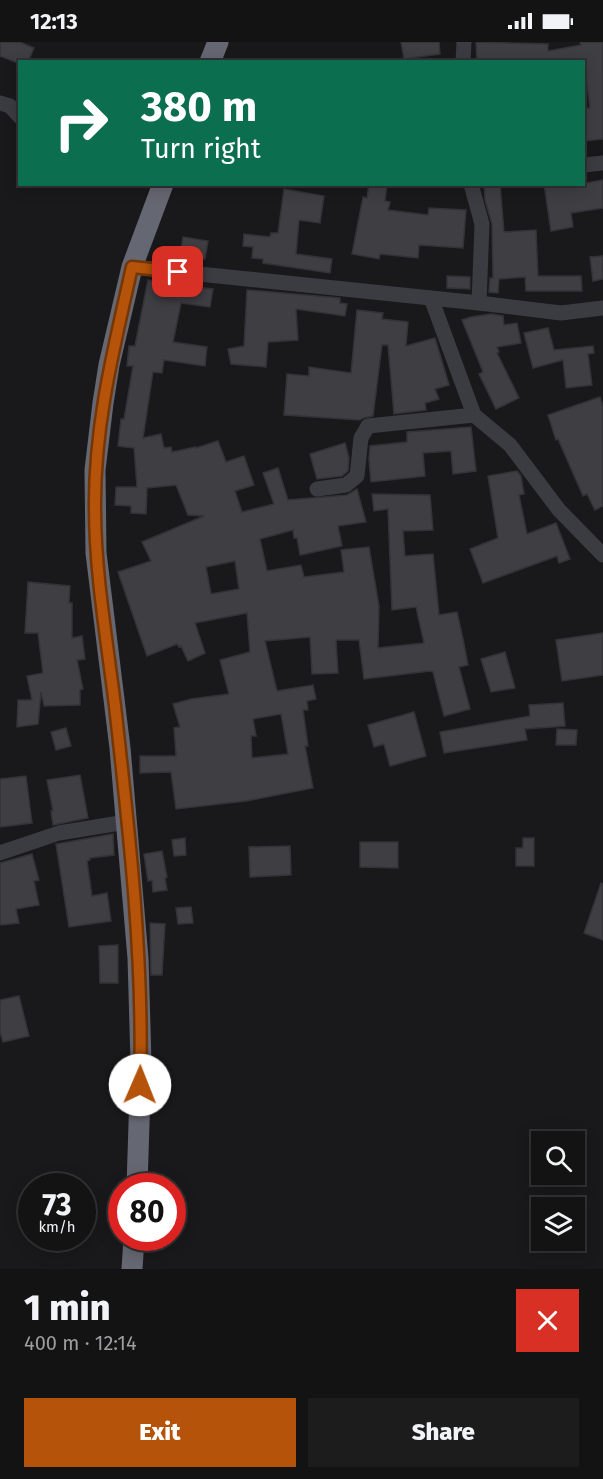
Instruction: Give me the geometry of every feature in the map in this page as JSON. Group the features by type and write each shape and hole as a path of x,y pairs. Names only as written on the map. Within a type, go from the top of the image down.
{"highway":[{"path":"211,60 218,42"},
{"path":"137,1173 141,1062 138,958 126,822 96,553 94,508 95,470 102,403 132,267 162,186"},
{"path":"132,1269 133,1251"}],"street":[{"path":"463,60 464,42"},
{"path":"585,165 603,163"},
{"path":"472,186 482,224 479,303"},
{"path":"132,267 561,313 603,308"},
{"path":"431,298 474,415 510,445 559,510 603,555"},
{"path":"317,489 346,485 357,476 361,438 368,426 474,415"},
{"path":"0,853 59,833 126,822"}],"building":[{"path":"0,42 20,42 34,48 29,60 18,60 18,63 0,56"},
{"path":"401,42 439,42 440,54 404,59"},
{"path":"476,42 548,44 548,51 581,45 580,42 603,42 603,139 585,141 585,108 590,108 585,60 477,60"},
{"path":"603,180 603,208 571,213 573,227 551,231 544,186 585,186 585,183"},
{"path":"369,186 387,186 385,201 390,202 388,210 428,215 429,208 466,210 463,248 419,245 418,258 380,254 379,259 352,254 363,197 367,198"},
{"path":"484,186 500,186 504,232 536,230 538,276 581,276 582,291 526,291 525,277 499,279 498,293 489,292 490,278 493,278 492,224 485,200"},
{"path":"284,189 324,196 320,223 299,220 296,254 332,259 330,273 263,263 263,259 252,258 253,247 243,246 244,234 270,237 271,233 278,233"},
{"path":"183,237 208,241 205,259 180,254"},
{"path":"603,256 603,279 593,281 590,257"},
{"path":"447,276 470,277 470,289 447,288"},
{"path":"148,280 194,289 195,287 213,289 210,307 181,303 173,342 207,347 205,366 164,360 162,373 153,372 143,438 161,434 164,448 171,447 172,452 218,441 226,462 244,456 254,485 235,491 242,512 274,504 263,473 278,468 288,500 347,495 357,489 366,522 338,526 342,546 300,555 293,530 260,539 267,571 301,565 304,577 344,572 341,550 369,547 379,606 378,648 424,643 416,607 392,610 388,509 374,511 372,494 430,495 433,530 403,531 405,556 433,554 439,615 457,612 468,665 459,667 470,709 444,716 433,672 430,671 364,679 359,640 336,640 338,673 312,674 310,637 265,641 277,691 313,685 316,699 307,701 308,710 303,710 308,746 305,746 313,788 246,801 176,809 171,772 140,773 140,756 176,756 174,728 180,727 173,704 229,694 220,660 250,652 247,613 195,623 205,653 188,661 181,646 177,644 147,656 118,572 151,561 142,542 204,516 188,515 176,485 147,488 146,514 131,513 131,506 115,505 116,487 137,487 134,448 118,446 121,419 124,419 133,366 127,366 129,346 135,346","holes":["235,561 239,589 211,594 206,567","281,714 288,754 252,758 251,736 256,736 253,719"]},
{"path":"247,290 340,298 340,303 347,304 345,316 296,309 298,340 268,342 266,367 231,364 228,349 244,346"},
{"path":"357,310 383,313 382,319 408,322 406,346 435,338 449,385 435,389 439,399 425,403 426,410 394,414 388,345 382,345 373,416 360,420 284,415 287,374 309,376 309,367 351,373"},
{"path":"491,314 503,316 504,325 517,323 521,343 497,347 499,352 497,353 519,398 496,409 479,374 483,372 462,320"},
{"path":"548,328 554,350 593,346 594,353 588,354 592,385 566,388 563,360 533,368 524,333"},
{"path":"600,397 603,406 603,506 595,510 587,494 583,496 558,439 556,440 548,415"},
{"path":"471,427 476,471 453,474 451,451 423,453 425,476 371,482 370,446 407,442 407,432"},
{"path":"345,443 349,458 348,471 342,476 317,479 310,454"},
{"path":"517,471 521,476 524,494 519,495 527,534 556,523 570,559 559,563 557,556 483,583 470,549 498,538 488,476"},
{"path":"28,582 70,586 72,638 82,636 85,659 77,660 83,689 80,690 80,705 44,706 41,692 38,724 17,727 18,700 32,700 27,676 43,673 38,633 25,633"},
{"path":"603,633 603,675 562,681 556,640"},
{"path":"505,652 515,688 491,692 481,659"},
{"path":"563,703 565,726 525,729 527,740 444,753 440,732 530,716 529,705"},
{"path":"414,712 426,756 390,766 384,744 374,747 368,725"},
{"path":"66,728 71,746 56,750 51,732"},
{"path":"557,729 577,730 576,745 556,745"},
{"path":"80,775 88,818 53,825 51,811 53,811 47,780"},
{"path":"26,776 32,823 0,827 0,779"},
{"path":"113,834 114,855 90,858 87,861 92,896 107,893 111,921 69,927 56,844"},
{"path":"185,838 186,855 174,856 172,840"},
{"path":"523,838 534,838 534,866 516,866 516,848 523,848"},
{"path":"360,842 398,842 398,868 360,867"},
{"path":"290,846 291,875 250,877 249,847"},
{"path":"162,851 167,890 153,892 152,880 148,881 144,854"},
{"path":"32,854 39,880 34,881 39,905 16,909 19,923 0,925 0,863"},
{"path":"601,883 603,884 603,940 584,933"},
{"path":"191,907 193,923 178,924 176,908"},
{"path":"150,923 165,924 162,975 151,975"},
{"path":"118,945 118,983 100,983 99,946"},
{"path":"19,996 29,1036 3,1042 0,1032 0,1000"}],"route":[{"path":"140,1085 138,958 120,748 96,553 95,470 102,403 109,364 132,267 178,272"}]}
